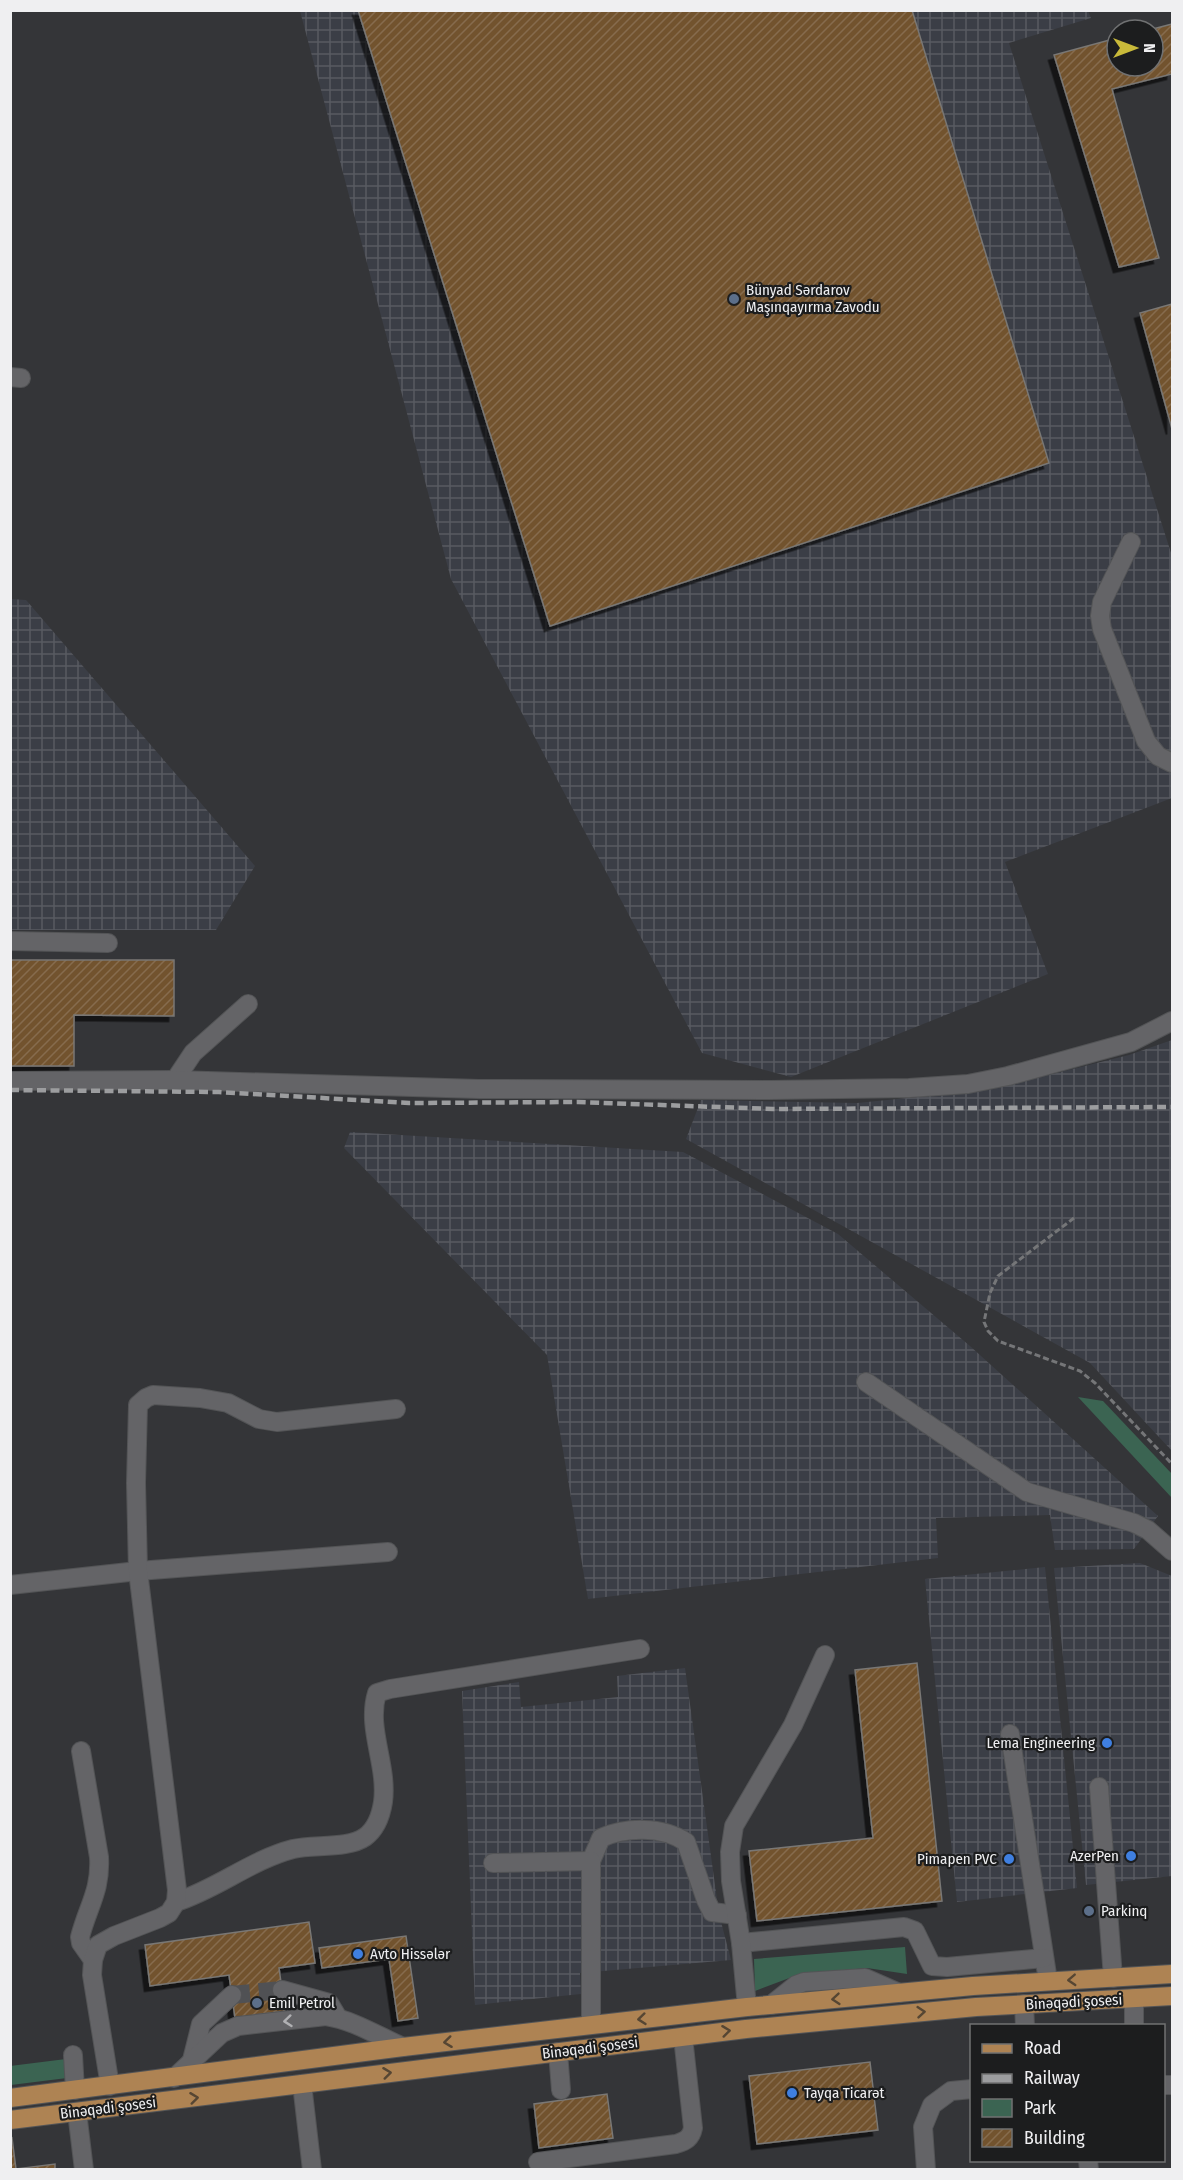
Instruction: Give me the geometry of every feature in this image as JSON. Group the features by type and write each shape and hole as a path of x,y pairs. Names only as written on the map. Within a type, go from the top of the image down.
{"main road":[{"name":"Binəqədi şosesi","path":"10,2098 591,2024 747,2007 1048,1981 1173,1974"},
{"name":"Binəqədi şosesi","path":"10,2120 803,2024 1023,2004 1173,1996"}],"lane":[{"path":"1131,542 1102,602 1100,616 1102,629 1146,741 1158,756 1173,763"},
{"path":"10,941 108,943"},
{"path":"175,1080 193,1053 248,1004"},
{"path":"10,1081 175,1080 491,1089 909,1088 968,1084 1008,1076 1131,1042 1173,1021"},
{"path":"866,1382 1026,1492 1134,1523 1148,1530 1173,1551"},
{"path":"110,2086 92,1975 93,1960 98,1945 114,1936 160,1918 169,1913 176,1902 176,1874 138,1571 136,1483 138,1405 153,1395 228,1403 259,1419 277,1422 396,1409"},
{"path":"10,1585 138,1571 388,1552"},
{"path":"176,1902 193,1896 264,1859 292,1849 345,1844 363,1839 376,1827 383,1803 384,1781 373,1708 377,1693 390,1689 640,1649"},
{"path":"747,2007 741,1943 731,1881 730,1852 734,1826 793,1725 825,1656"},
{"path":"1010,1734 1048,1981"},
{"path":"81,1751 100,1872 96,1893 80,1937 81,1943 93,1960"},
{"path":"1099,1787 1113,1978"},
{"path":"591,2024 591,1861 601,1838 615,1832 662,1831 686,1842 712,1912 737,1915"},
{"path":"493,1863 591,1861"},
{"path":"741,1943 904,1927 915,1931 932,1966 947,1967 1044,1958"},
{"path":"282,1990 330,2003 338,2018"},
{"path":"191,2061 201,2024 232,1995"},
{"path":"1134,1998 1134,2024"},
{"path":"1023,2004 1025,2024"},
{"path":"174,2078 222,2033 238,2026 326,2016 338,2018 403,2048"},
{"path":"538,2162 686,2141 692,2135 693,2128 683,2037"},
{"path":"558,2052 561,2090"},
{"path":"73,2055 75,2090"},
{"path":"302,2084 312,2169"},
{"path":"926,2169 922,2127 932,2105 951,2091 970,2089"},
{"path":"77,2112 84,2169"}],"path":[{"path":"1074,1218 999,1276 990,1293 984,1322 988,1331 999,1341 1080,1371 1095,1383 1173,1464"}],"shaded area":[{"name":"Bünyad Sərdarov Maşınqayırma Zavodu","path":"300,11 1088,11 1091,18 1009,43 1172,556 1172,798 1005,862 1048,974 791,1077 702,1053 451,579"},
{"path":"11,599 26,600 255,866 216,930 11,930"},
{"path":"1172,1040 1172,1451 1090,1363 686,1139 701,1100 857,1103 988,1090 1129,1055"},
{"path":"350,1132 683,1152 838,1234 970,1346 1158,1516 1134,1549 1055,1550 1050,1515 936,1518 938,1558 588,1599 547,1355 344,1148"},
{"path":"1140,1563 1172,1576 1172,1876 1086,1885 1054,1568"},
{"path":"1045,1567 1077,1888 957,1902 925,1579"},
{"path":"685,1668 719,1914 731,1960 580,1973 581,1994 475,2005 462,1691 519,1682 521,1707 618,1697 617,1676"}],"green space":[{"path":"1078,1397 1103,1401 1172,1474 1172,1498"},
{"path":"905,1947 907,1974 867,1968 800,1974 755,1991 754,1959"},
{"path":"66,2059 67,2078 11,2085 10,2066"}],"building":[{"path":"358,10 912,10 1049,463 550,626"},
{"path":"1172,24 1172,74 1165,76 1165,26"},
{"path":"1105,41 1105,78 1156,78 1112,89 1159,258 1119,267 1054,55"},
{"path":"1172,304 1172,429 1140,313"},
{"path":"10,960 174,960 174,1016 74,1015 74,1066 10,1066"},
{"path":"917,1663 942,1901 757,1921 749,1851 873,1838 855,1670"},
{"path":"309,1922 315,1963 279,1968 285,2011 235,2018 229,1975 150,1986 145,1945"},
{"path":"406,1936 418,2018 398,2021 389,1959 322,1968 319,1948"},
{"path":"870,2062 878,2130 757,2144 749,2076"},
{"path":"607,2094 613,2138 539,2148 534,2104"},
{"path":"12,2138 16,2169 55,2164 55,2170 10,2170 10,2139"}],"tunnel":[{"path":"232,1995 282,1990"}],"railway":[{"path":"10,1090 219,1092 409,1103 578,1102 773,1109 1172,1107"}],"place":[{"name":"Bünyad Sərdarov Maşınqayırma Zavodu","path":"734,299"},
{"name":"Lema Engineering","path":"1107,1743"},
{"name":"AzerPen","path":"1131,1856"},
{"name":"Pimapen PVC","path":"1009,1859"},
{"name":"Parkinq","path":"1089,1911"},
{"name":"Avto Hissələr","path":"358,1954"},
{"name":"Emil Petrol","path":"257,2003"},
{"name":"Tayqa Ticarət","path":"792,2093"}]}
